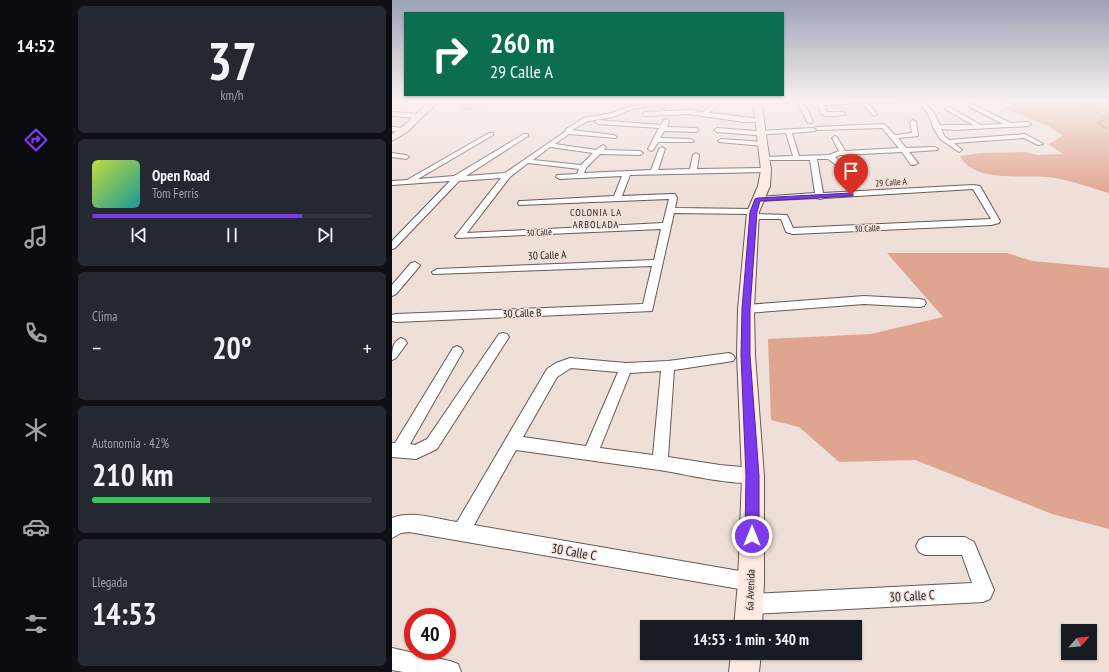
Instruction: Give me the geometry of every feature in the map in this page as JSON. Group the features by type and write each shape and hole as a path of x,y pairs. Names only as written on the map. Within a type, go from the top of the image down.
{"street":[{"path":"392,138 402,131"},
{"path":"392,183 507,175 568,131"},
{"path":"571,131 614,137"},
{"path":"580,176 584,168 598,152 621,131"},
{"path":"651,149 661,131"},
{"path":"751,131 763,144"},
{"name":"6a Avenida","path":"749,620 751,604 752,476 746,355 746,309 755,209 764,186 761,131"},
{"path":"560,177 693,171 763,144 787,131"},
{"path":"788,131 796,159"},
{"path":"888,131 914,163"},
{"path":"892,136 915,136 914,131"},
{"path":"938,131 946,142 959,150"},
{"path":"715,132 763,144 796,159 830,157 843,153 935,149"},
{"path":"408,182 492,134"},
{"path":"392,246 457,178 526,135"},
{"path":"946,142 1025,136 1040,144"},
{"path":"834,138 843,153"},
{"path":"656,140 691,141"},
{"path":"721,141 763,144"},
{"path":"549,145 598,152 640,153"},
{"path":"471,146 503,149"},
{"path":"654,172 662,149"},
{"path":"392,155 406,157"},
{"path":"693,171 696,155"},
{"path":"830,157 840,166"},
{"path":"814,158 820,197"},
{"path":"526,161 584,168"},
{"path":"616,198 627,174"},
{"name":"30 Calle","path":"507,175 460,236 666,226"},
{"name":"29 Calle A","path":"755,209 820,197 973,187 977,188 993,221"},
{"path":"522,202 668,196 673,198 658,263"},
{"name":"30 Calle","path":"670,210 755,209 784,217 788,230 793,231 993,221"},
{"name":"30 Calle A","path":"437,272 658,263"},
{"name":"30 Calle B","path":"396,318 648,308 658,263"},
{"path":"392,292 415,265"},
{"path":"746,309 864,300 920,303"},
{"path":"457,351 396,450 416,452 432,444 503,337"},
{"path":"392,355 402,343"},
{"path":"461,532 552,373 561,367 570,364 626,368 668,366 729,358"},
{"path":"660,463 668,366"},
{"path":"590,454 626,368"},
{"path":"513,443 660,463 720,473 752,476"},
{"name":"30 Calle C","path":"394,527 409,523 751,582"},
{"name":"30 Calle C","path":"751,604 983,592 984,590 968,548 965,546 925,546"},
{"path":"392,659 450,672"},
{"path":"744,672 745,660"}],"shaded area":[{"path":"1056,131 1109,131 1109,193 1055,178 1003,176 977,171 967,165 960,156 981,153 1025,152 1037,155 1063,154 1048,144 1058,139 1062,135"},
{"path":"887,253 1007,253 1032,261 1109,268 1109,529 1052,514 915,460 839,462 799,427 771,420 768,339 871,334 943,317"}],"district":[{"name":"COLONIA LA ARBOLADA","path":"596,218"}],"route":[{"path":"752,536 752,476 746,355 746,309 754,212 758,199 851,195"}]}
